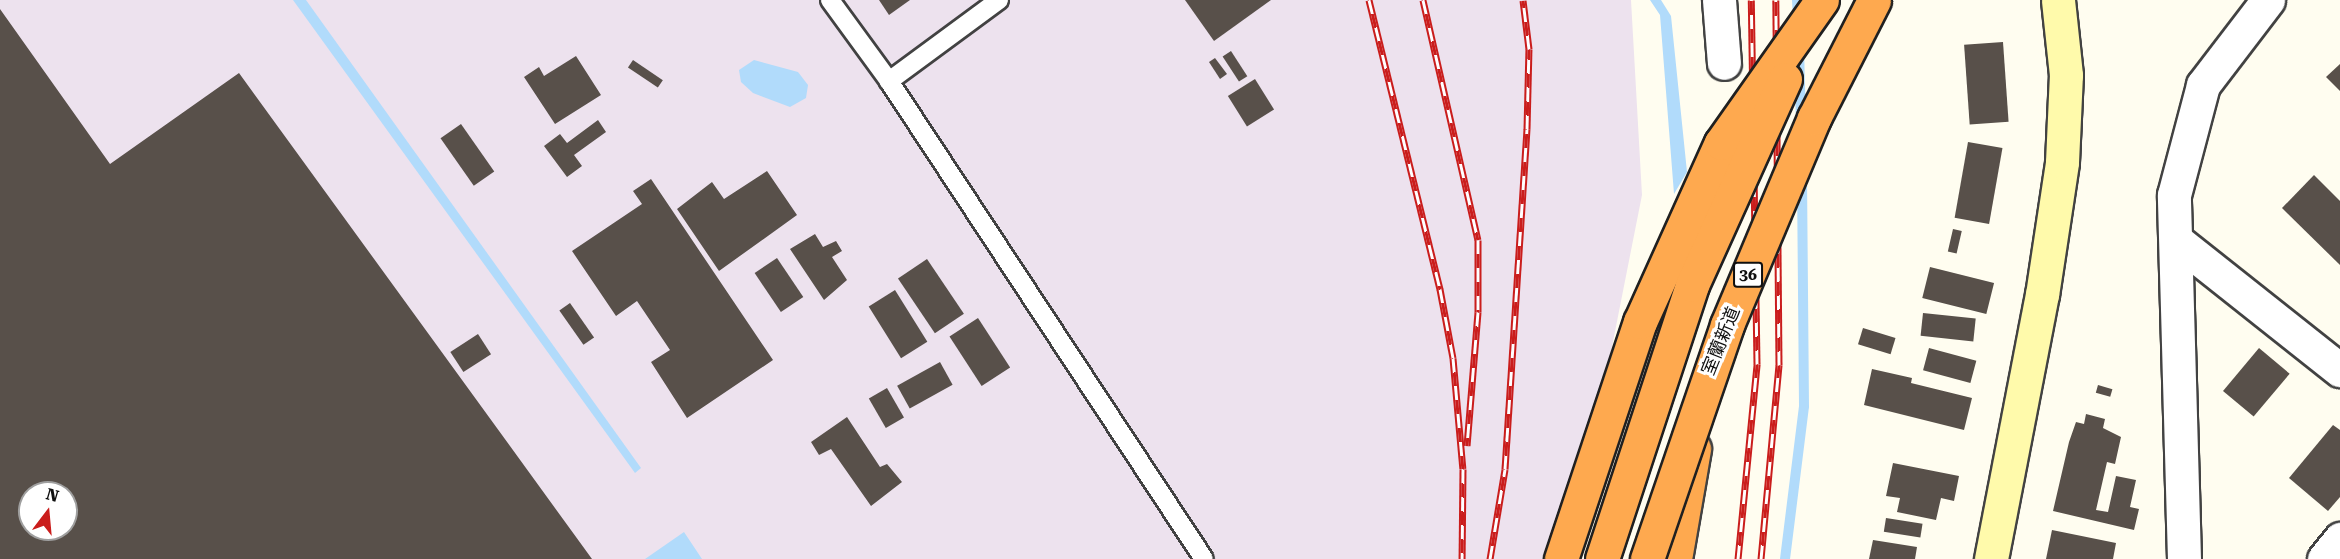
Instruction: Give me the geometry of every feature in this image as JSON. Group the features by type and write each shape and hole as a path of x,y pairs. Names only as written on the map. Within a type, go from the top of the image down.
{"highway":[{"path":"1561,559 1640,322 1721,143 1822,0"},
{"path":"1602,559 1692,285 1822,0"},
{"name":"室蘭新道","path":"1647,559 1703,388 1814,118 1874,0"},
{"path":"1675,559 1703,388"}],"street":[{"path":"1719,0 1724,63"},
{"path":"1992,559 2042,295 2062,162 2066,75 2058,0"},
{"path":"2184,559 2174,195 2202,85 2258,4"},
{"path":"2177,241 2340,370"},
{"path":"2324,559 2340,539"}],"lane":[{"path":"830,0 889,81 1204,559"},
{"path":"889,81 999,0"}],"shaded area":[{"path":"0,0 1631,0 1642,195 1570,559 0,559"}],"water":[{"path":"293,0 306,0 641,468 635,473"},
{"path":"1650,0 1661,0 1671,16 1687,172 1674,194 1660,15"},
{"path":"754,60 798,72 808,85 806,98 790,107 753,93 741,82 739,70"},
{"path":"684,532 702,559 645,559"}],"building":[{"path":"879,0 910,0 889,15"},
{"path":"1185,0 1271,0 1214,41"},
{"path":"0,9 110,164 239,73 592,559 0,559"},
{"path":"2003,42 2009,122 1970,125 1964,45"},
{"path":"1231,51 1247,76 1239,82 1223,56"},
{"path":"576,56 601,95 555,124 524,77 539,67 544,76"},
{"path":"1215,58 1227,74 1220,79 1209,62"},
{"path":"633,60 663,80 658,88 628,67"},
{"path":"2340,64 2340,91 2326,77"},
{"path":"1255,79 1274,110 1247,126 1228,96"},
{"path":"598,120 606,132 574,155 582,166 567,177 544,146 560,134 567,143"},
{"path":"461,124 494,172 474,186 441,138"},
{"path":"1968,142 2002,148 1989,224 1955,218"},
{"path":"767,171 797,215 719,271 677,209 712,182 724,199"},
{"path":"2314,175 2340,201 2340,265 2282,208"},
{"path":"651,179 773,360 687,418 651,362 670,350 637,301 616,316 572,251 642,204 633,191"},
{"path":"1953,229 1962,231 1957,253 1948,251"},
{"path":"815,234 823,247 836,241 842,251 832,257 847,280 824,300 790,249"},
{"path":"777,258 803,297 781,312 755,273"},
{"path":"927,259 964,314 935,333 898,279"},
{"path":"1930,267 1994,283 1986,314 1922,298"},
{"path":"895,290 927,342 901,358 869,306"},
{"path":"570,303 594,337 583,345 559,310"},
{"path":"1923,313 1976,319 1973,341 1921,336"},
{"path":"978,318 1010,367 982,386 949,337"},
{"path":"1863,328 1896,338 1891,354 1858,344"},
{"path":"478,334 491,354 463,372 450,352"},
{"path":"1929,348 1976,361 1970,383 1923,370"},
{"path":"2259,348 2290,374 2254,417 2223,391"},
{"path":"940,362 953,385 910,408 897,386"},
{"path":"1872,369 1912,378 1911,383 1972,398 1964,430 1864,405"},
{"path":"2098,385 2112,389 2110,397 2096,393"},
{"path":"887,388 904,417 886,428 869,398"},
{"path":"2086,414 2105,419 2103,428 2121,437 2115,464 2107,462 2096,510 2108,512 2116,476 2136,480 2130,507 2139,509 2134,530 2053,511 2069,442 2076,422 2084,424"},
{"path":"847,417 880,467 887,464 902,482 871,506 831,449 819,455 811,442"},
{"path":"2333,425 2340,430 2340,497 2328,511 2289,478"},
{"path":"1893,463 1959,476 1954,501 1941,498 1936,520 1897,512 1900,498 1886,496"},
{"path":"1886,518 1923,524 1920,538 1884,532"},
{"path":"2052,530 2116,543 2113,559 2046,559"},
{"path":"1873,540 1917,547 1915,559 1869,559"}],"waterway":[{"path":"1797,0 1798,21"},
{"path":"1799,48 1801,123"},
{"path":"1785,559 1804,406 1802,174"}],"railway":[{"path":"1369,0 1440,289 1453,358 1463,469 1462,559"},
{"path":"1423,0 1478,240 1478,312 1467,446"},
{"path":"1490,559 1505,469 1527,129 1529,49 1523,0"},
{"path":"1738,559 1757,364 1751,0"},
{"path":"1761,559 1779,365 1776,0"}]}
